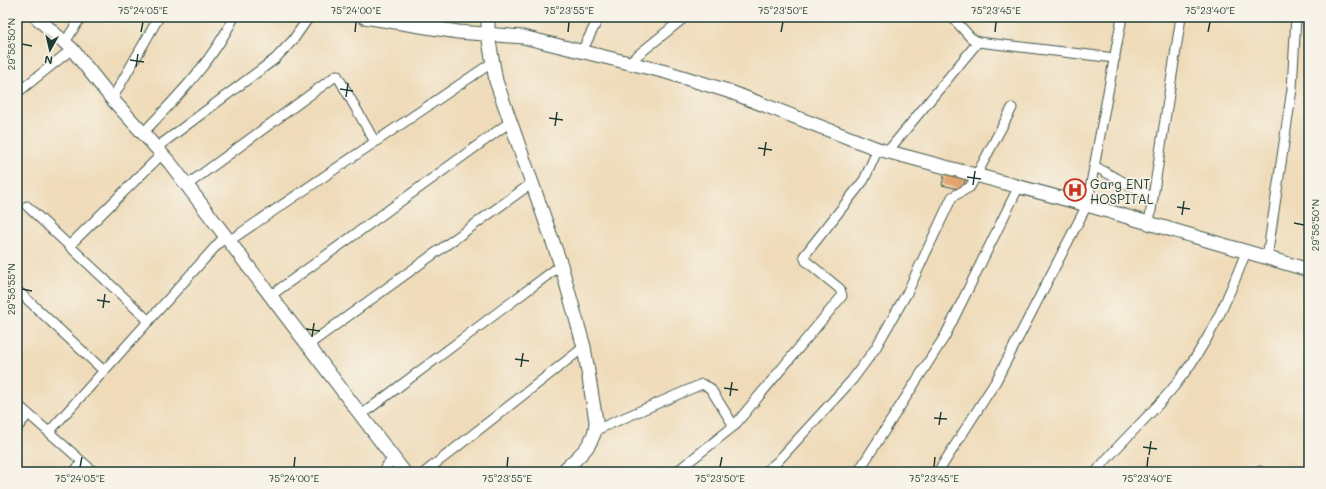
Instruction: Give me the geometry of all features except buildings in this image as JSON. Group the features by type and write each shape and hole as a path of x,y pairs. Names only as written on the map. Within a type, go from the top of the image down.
{"street":[{"path":"36,17 68,46 112,99 159,151 227,238 404,472"},
{"path":"17,93 68,46 81,17"},
{"path":"112,99 159,17"},
{"path":"143,133 184,89 210,57 222,40 234,17"},
{"path":"70,245 159,151 275,59 293,40 309,17"},
{"path":"364,17 403,21 488,35 523,37 689,78 883,150 978,174 1309,270"},
{"path":"488,17 488,35 496,81 561,264 584,347 596,430 585,451 562,472"},
{"path":"582,51 599,17"},
{"path":"628,63 685,17"},
{"path":"952,17 971,38 978,42 1115,58"},
{"path":"938,472 996,381 1086,205 1122,17"},
{"path":"1149,223 1181,17"},
{"path":"1268,258 1292,89 1296,17"},
{"path":"676,472 734,426 842,296 840,289 806,261 804,256 864,180 883,150 978,42"},
{"path":"49,432 149,321 227,238 375,142 493,62"},
{"path":"186,185 336,75 375,142"},
{"path":"765,472 777,462 861,368 875,349 907,293 952,197 970,186 978,174 1012,108"},
{"path":"270,296 510,122"},
{"path":"1094,166 1153,198"},
{"path":"308,345 532,183"},
{"path":"858,472 945,336 1019,186"},
{"path":"27,206 149,321"},
{"path":"1096,472 1154,410 1193,362 1212,333 1229,297 1246,252"},
{"path":"361,415 561,264"},
{"path":"17,290 104,371"},
{"path":"425,472 584,347"},
{"path":"596,430 702,384 710,388 734,426"},
{"path":"17,404 94,472"},
{"path":"17,428 28,414"},
{"path":"382,472 394,458"},
{"path":"74,472 82,462"}],"place":[{"name":"Garg ENT HOSPITAL","path":"1075,190"}]}
